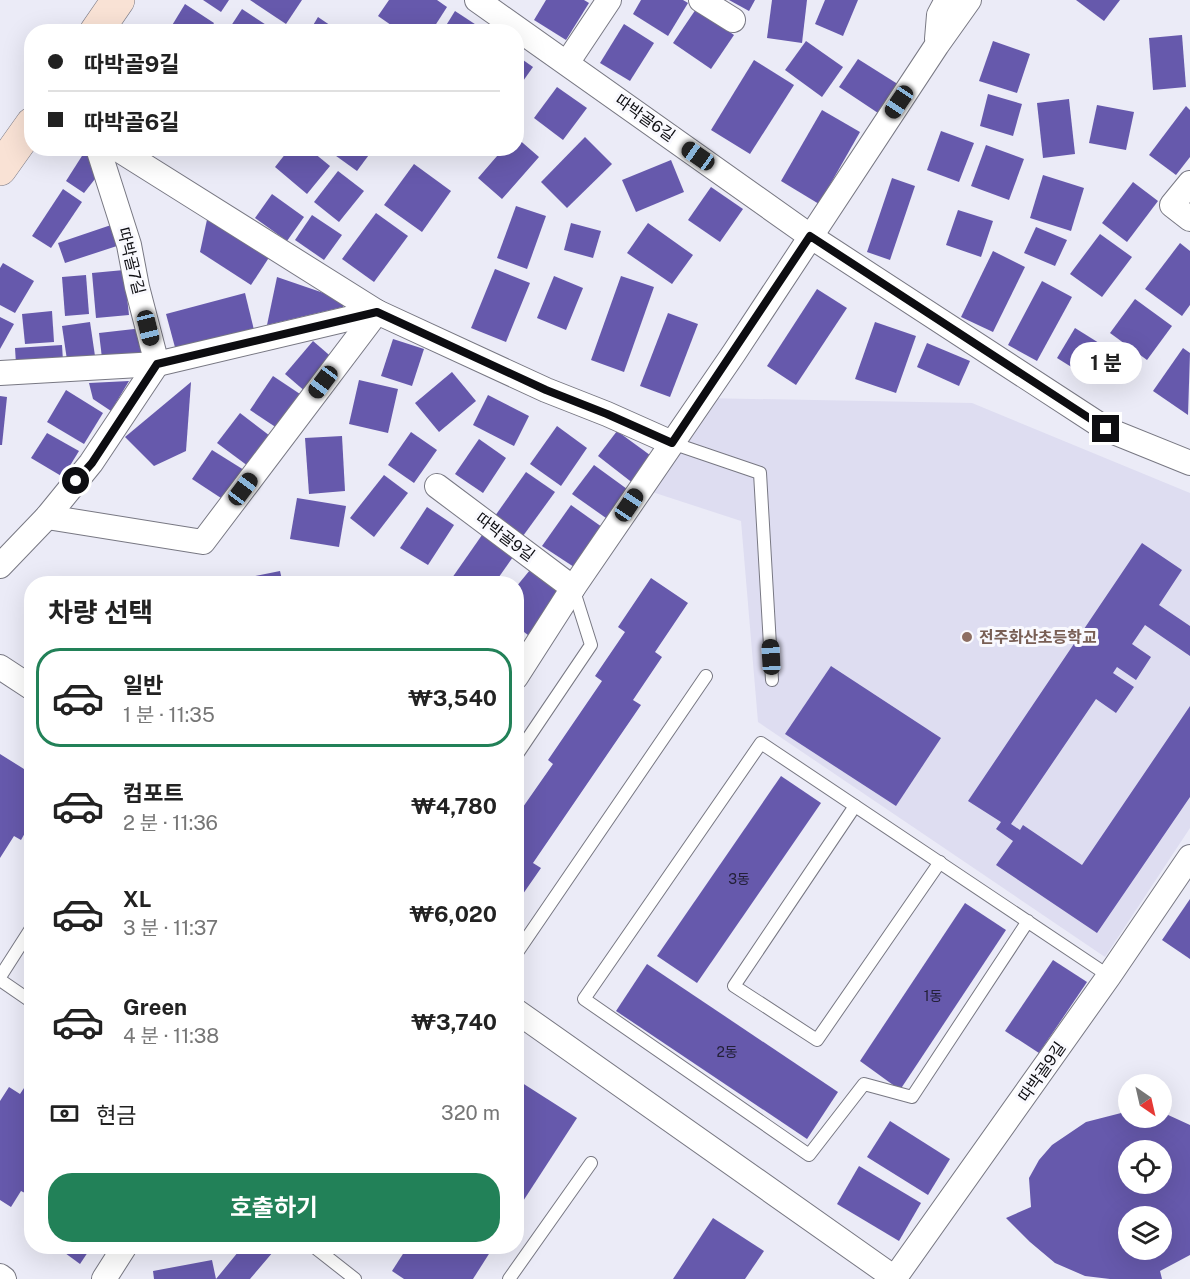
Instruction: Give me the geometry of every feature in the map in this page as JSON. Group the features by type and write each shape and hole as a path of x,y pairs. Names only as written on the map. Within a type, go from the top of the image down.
{"street":[{"path":"102,24 118,0"},
{"name":"따박골6길","path":"477,0 511,24"},
{"path":"567,63 609,0"},
{"path":"701,0 732,20"},
{"path":"937,45 939,15 947,0"},
{"path":"524,665 573,588 969,0"},
{"name":"따박골6길","path":"524,33 810,236 1106,429 1190,464"},
{"path":"0,169 24,135"},
{"name":"따박골7길","path":"101,156 129,245 137,287 157,364"},
{"path":"129,156 377,312 546,390 672,443"},
{"path":"1181,212 1190,183"},
{"path":"0,373 157,364 377,312"},
{"path":"47,517 203,542 377,312"},
{"path":"0,566 47,517 92,463 157,364"},
{"name":"따박골9길","path":"437,486 573,588"},
{"path":"0,667 24,683"},
{"name":"따박골9길","path":"524,1017 895,1279 1189,862"},
{"path":"104,1279 120,1254"},
{"path":"0,1276 4,1279"}],"lane":[{"path":"672,443 760,473 772,680"},
{"path":"524,744 591,645 573,588"},
{"path":"524,942 706,676"},
{"path":"1028,921 912,1097 864,1084 809,1155 584,999 760,743 940,862 1028,921 1109,976"},
{"path":"855,806 734,986 817,1040 940,862"},
{"path":"24,940 0,978 24,996"},
{"path":"509,1279 591,1163"},
{"path":"323,1254 355,1279"}],"shaded area":[{"path":"703,398 972,403 1190,493 1190,828 1105,957 758,722 741,521 640,488"}],"building":[{"path":"203,0 229,0 221,12"},
{"path":"250,0 302,0 286,24"},
{"path":"389,0 437,0 447,7 436,24 390,24 378,16"},
{"path":"546,0 584,0 589,3 566,40 534,20"},
{"path":"641,0 683,0 688,3 668,36 633,14"},
{"path":"729,0 755,0 749,11"},
{"path":"772,0 807,0 802,43 767,38"},
{"path":"825,0 858,0 843,36 815,24"},
{"path":"1076,0 1120,0 1104,21"},
{"path":"185,4 214,23 213,24 173,24"},
{"path":"242,9 265,24 232,24"},
{"path":"696,9 734,35 711,69 673,43"},
{"path":"455,11 475,24 447,24"},
{"path":"318,17 328,24 314,24"},
{"path":"624,24 654,43 630,81 600,63"},
{"path":"1182,35 1186,87 1153,90 1149,38"},
{"path":"806,41 843,67 822,97 785,70"},
{"path":"993,41 1030,54 1017,93 979,81"},
{"path":"858,59 904,88 884,117 839,87"},
{"path":"754,60 794,85 750,154 711,130"},
{"path":"524,61 533,67 524,80"},
{"path":"557,87 587,108 563,140 534,118"},
{"path":"988,94 1022,104 1013,136 980,126"},
{"path":"1069,99 1075,154 1043,158 1037,103"},
{"path":"1097,105 1134,112 1126,150 1089,143"},
{"path":"1186,106 1190,110 1190,157 1176,175 1149,155"},
{"path":"822,110 860,132 819,204 781,181"},
{"path":"941,131 974,143 959,182 927,170"},
{"path":"585,137 612,164 567,208 541,182"},
{"path":"524,144 539,157 502,199 478,178 497,156 524,156"},
{"path":"986,145 1024,159 1009,200 971,186"},
{"path":"82,156 92,156 102,170 84,193 66,181"},
{"path":"284,156 318,156 330,166 307,194 275,167"},
{"path":"336,156 368,156 357,171"},
{"path":"671,160 684,192 636,212 622,180"},
{"path":"414,164 451,191 422,232 384,205"},
{"path":"338,171 364,191 339,222 314,202"},
{"path":"1043,175 1084,188 1071,231 1030,218"},
{"path":"892,178 915,186 890,260 867,252"},
{"path":"1133,182 1158,201 1127,242 1102,223"},
{"path":"711,187 743,209 720,242 688,220"},
{"path":"63,189 82,202 51,248 32,236"},
{"path":"272,194 304,217 287,241 255,218"},
{"path":"516,206 546,216 527,269 497,258"},
{"path":"958,210 993,221 981,257 946,245"},
{"path":"376,213 408,236 374,282 342,259"},
{"path":"208,215 270,256 251,285 200,252"},
{"path":"312,215 342,235 324,260 295,240"},
{"path":"571,223 601,231 593,258 564,250"},
{"path":"648,223 693,255 672,284 627,253"},
{"path":"114,224 120,245 65,263 58,243"},
{"path":"1036,227 1067,240 1055,266 1024,253"},
{"path":"1100,234 1132,257 1102,297 1070,274"},
{"path":"1180,243 1190,251 1190,305 1182,316 1145,289"},
{"path":"993,251 1025,267 993,332 961,317"},
{"path":"3,263 34,281 15,313 0,305 0,268"},
{"path":"495,269 530,283 506,342 471,328"},
{"path":"124,270 129,315 96,318 92,273"},
{"path":"86,275 89,314 65,316 62,277"},
{"path":"554,276 583,288 566,330 537,318"},
{"path":"621,276 654,287 624,372 591,360"},
{"path":"277,277 344,300 343,307 267,325"},
{"path":"1042,281 1072,297 1037,361 1008,345"},
{"path":"817,289 847,308 796,385 767,366"},
{"path":"245,293 254,330 176,351 166,314"},
{"path":"1135,299 1172,326 1147,360 1110,333"},
{"path":"52,311 54,342 25,344 22,314"},
{"path":"668,313 698,324 670,397 640,386"},
{"path":"0,317 14,324 0,349"},
{"path":"90,322 95,356 67,360 62,326"},
{"path":"875,322 916,336 896,393 855,379"},
{"path":"143,328 146,352 102,358 99,333"},
{"path":"1075,328 1115,353 1097,383 1057,358"},
{"path":"393,339 424,349 412,386 381,376"},
{"path":"313,341 335,360 307,393 285,374"},
{"path":"927,343 970,361 959,386 917,367"},
{"path":"62,345 63,361 16,364 15,348"},
{"path":"1183,348 1190,353 1188,415 1153,391"},
{"path":"452,372 476,401 439,432 415,403"},
{"path":"273,376 300,394 277,428 250,410"},
{"path":"359,380 398,389 388,433 349,424"},
{"path":"129,381 111,411 93,399 89,383"},
{"path":"191,382 186,451 154,466 125,437"},
{"path":"66,390 103,413 84,444 47,422"},
{"path":"488,395 529,416 514,446 473,425"},
{"path":"0,396 7,397 2,445 0,445"},
{"path":"240,413 274,439 252,469 217,443"},
{"path":"557,426 587,448 561,486 530,464"},
{"path":"617,431 654,458 634,484 598,456"},
{"path":"411,432 437,450 414,483 388,465"},
{"path":"47,433 79,451 63,477 31,458"},
{"path":"342,436 345,491 309,494 305,438"},
{"path":"479,439 506,458 483,493 455,474"},
{"path":"212,450 244,470 224,500 192,479"},
{"path":"594,465 627,489 606,518 572,494"},
{"path":"526,472 555,492 523,536 495,516"},
{"path":"384,475 408,493 374,537 350,518"},
{"path":"297,498 346,506 339,547 290,539"},
{"path":"571,505 602,527 574,567 542,546"},
{"path":"427,507 454,525 428,565 400,548"},
{"path":"482,535 513,557 500,576 453,576"},
{"path":"1142,543 1182,570 1159,605 1190,626 1190,656 1145,625 1132,644 1151,657 1136,680 1117,667 1113,673 1134,687 1116,713 1096,699 1011,824 1020,830 1023,825 1082,865 1190,706 1190,797 1097,933 996,865 1013,841 996,829 1001,822 968,801"},
{"path":"530,570 560,594 528,635 524,632 524,577"},
{"path":"280,571 281,576 255,576"},
{"path":"651,578 688,603 655,652 662,657 633,700 641,705 533,863 541,868 524,892 524,806 553,764 548,760 602,681 595,676 625,632 618,627"},
{"path":"831,666 941,738 896,806 785,734"},
{"path":"0,754 24,769 24,835 21,840 14,836 0,858"},
{"path":"781,776 821,803 697,983 657,956"},
{"path":"1190,899 1190,959 1162,940"},
{"path":"965,903 1006,930 900,1090 860,1061"},
{"path":"1053,960 1087,982 1039,1053 1005,1031"},
{"path":"647,964 838,1092 807,1139 616,1011"},
{"path":"524,1084 577,1118 524,1200"},
{"path":"9,1087 20,1094 24,1088 24,1192 21,1191 11,1207 0,1200 0,1101"},
{"path":"1118,1114 1118,1128 1172,1128 1172,1117 1190,1125 1190,1255 1160,1271 1162,1279 1110,1279 1085,1276 1055,1263 1006,1218 1031,1207 1029,1178 1039,1160 1052,1145 1086,1122"},
{"path":"890,1121 950,1159 928,1195 867,1157"},
{"path":"859,1166 921,1203 899,1241 837,1204"},
{"path":"713,1218 764,1251 745,1279 673,1279"},
{"path":"66,1254 87,1254 80,1264"},
{"path":"236,1254 271,1254 250,1279 216,1279"},
{"path":"403,1254 489,1254 473,1279 404,1279 392,1271"},
{"path":"212,1260 216,1279 154,1279 153,1271"}],"place":[{"name":"전주화산초등학교","path":"967,637"}],"route":[{"path":"76,481 92,463 157,364 377,312 546,390 672,443 810,236 1106,429"}]}
